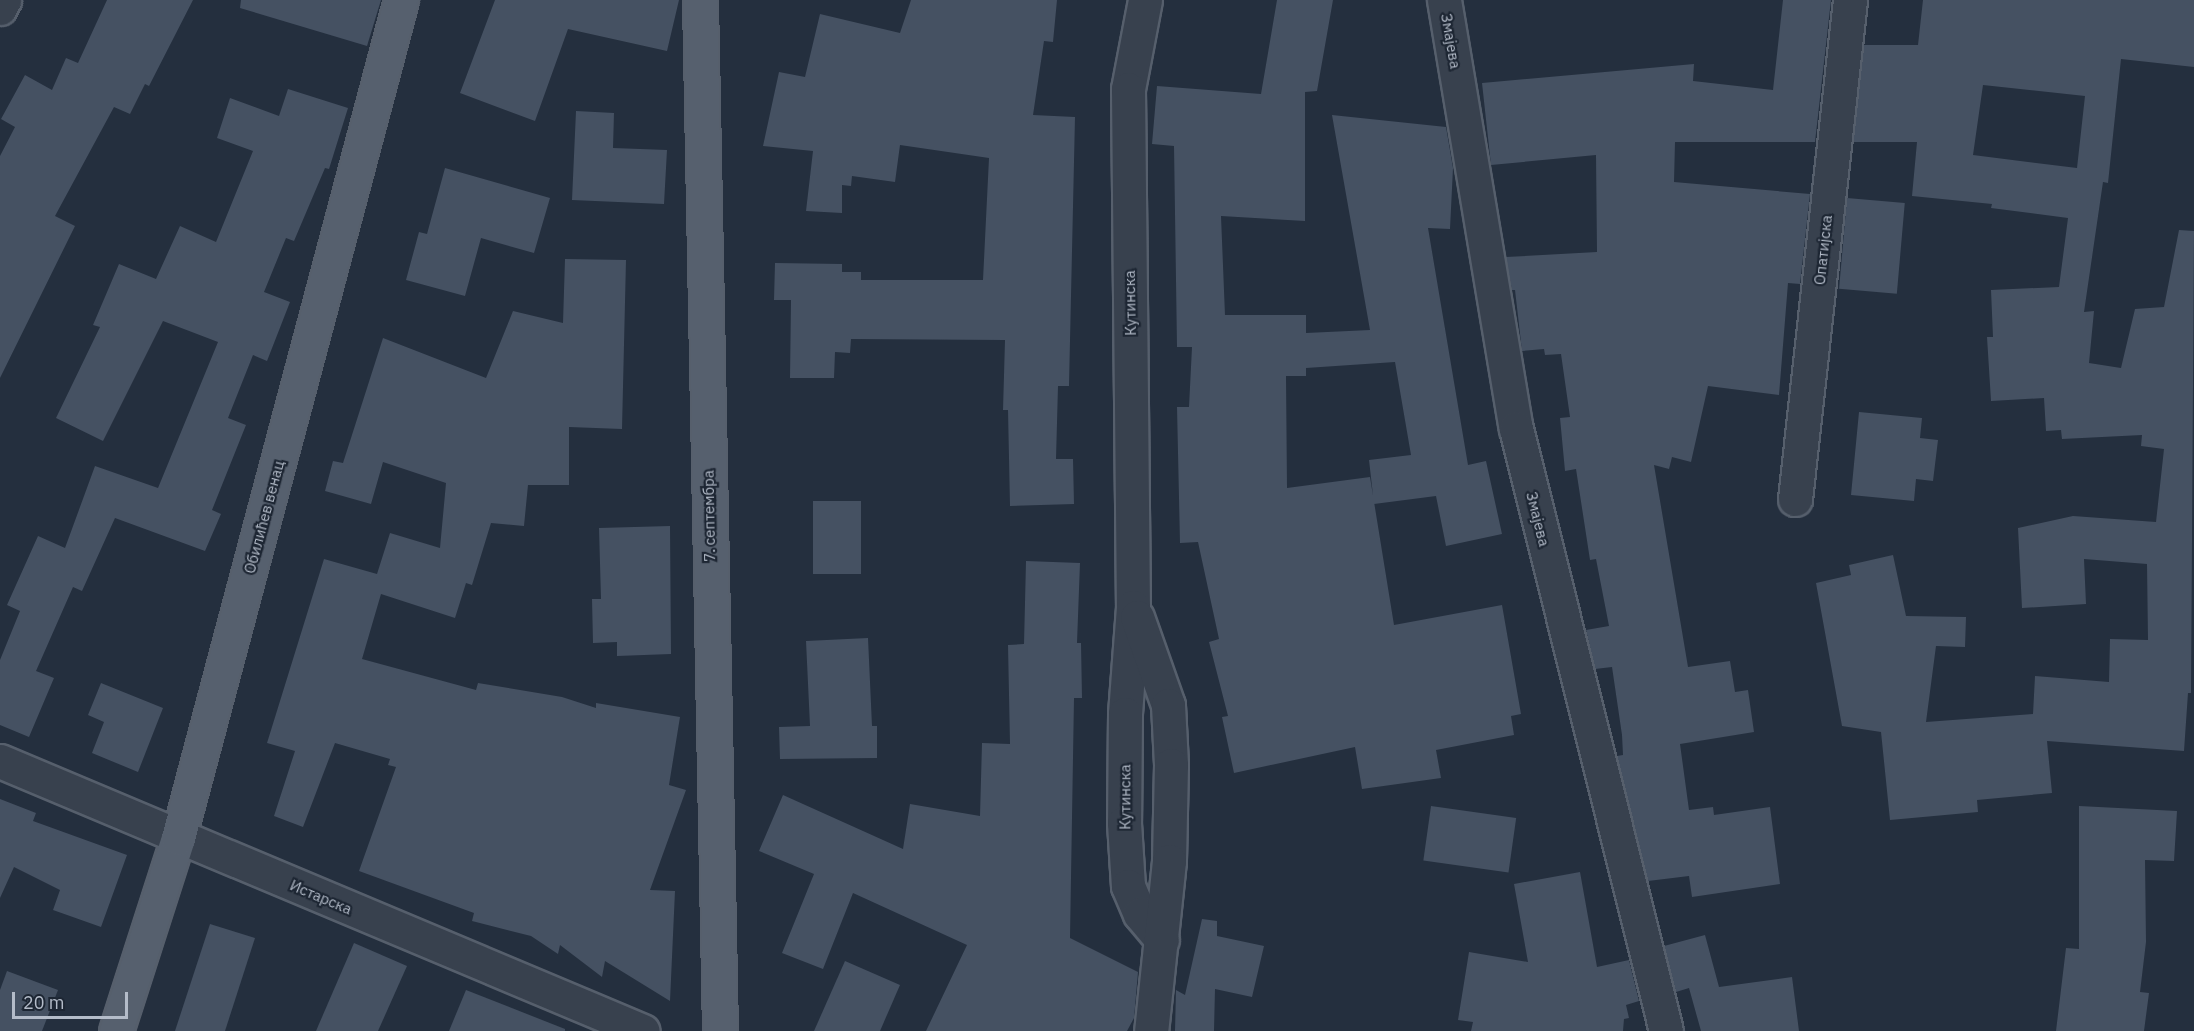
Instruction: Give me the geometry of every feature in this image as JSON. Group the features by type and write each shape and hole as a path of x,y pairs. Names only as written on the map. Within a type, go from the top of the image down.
{"main road":[{"name":"Обилићев венац","path":"116,1031 178,838 401,0"},
{"name":"7. септембра","path":"700,0 720,1031"}],"street":[{"path":"0,8 4,0"},
{"name":"Кутинска","path":"1145,0 1128,89 1133,607 1125,714 1124,823 1128,886 1140,914 1162,940"},
{"name":"Змајева","path":"1444,0 1516,428 1666,1031"},
{"name":"Опатијска","path":"1795,500 1850,0"},
{"name":"Кутинска","path":"1133,607 1168,705 1169,861 1151,1031"},
{"name":"Истарска","path":"0,761 178,838 643,1031"}],"building":[{"path":"107,0 193,0 149,86 145,84 130,114 114,107 55,216 75,226 0,378 0,156 15,127 1,119 25,75 52,90 66,58 78,63"},
{"path":"241,0 381,0 367,46 240,8"},
{"path":"495,0 679,0 667,51 568,29 535,121 460,93"},
{"path":"911,0 1057,0 1053,42 1044,41 1033,115 1075,117 1069,386 1058,386 1056,459 1073,459 1074,504 1010,506 1008,410 1003,410 1005,340 851,339 850,353 835,352 834,378 790,378 791,300 774,300 775,263 842,264 842,272 861,272 861,280 983,280 989,158 900,145 895,182 852,176 851,186 842,185 842,213 806,211 813,151 763,146 779,72 805,77 820,14 900,33"},
{"path":"1277,0 1333,0 1317,91 1305,92 1305,221 1221,216 1225,315 1306,315 1306,333 1370,330 1332,115 1446,127 1453,168 1450,229 1428,228 1468,465 1486,461 1502,534 1446,546 1436,496 1374,504 1394,625 1502,605 1521,714 1511,716 1514,735 1436,750 1441,778 1362,789 1355,747 1234,773 1222,717 1228,716 1209,642 1219,639 1198,542 1180,543 1177,407 1189,407 1192,347 1177,347 1174,146 1152,144 1157,86 1261,94","holes":["1395,362 1411,455 1369,460 1373,496 1370,477 1287,488 1286,376 1306,376 1306,368"]},
{"path":"1783,0 1831,0 1815,142 1675,142 1674,182 1810,194 1800,284 1788,283 1779,395 1708,386 1691,462 1672,457 1669,469 1654,465 1688,667 1730,661 1735,692 1748,690 1754,732 1680,744 1689,810 1713,807 1714,815 1770,807 1780,884 1692,897 1689,876 1648,881 1617,756 1623,755 1622,735 1612,667 1595,669 1586,630 1609,626 1596,559 1590,560 1576,469 1565,471 1560,418 1570,417 1561,354 1545,355 1544,349 1522,351 1515,290 1512,290 1506,257 1597,252 1596,155 1491,165 1482,83 1694,64 1693,81 1773,90"},
{"path":"1923,0 2194,0 2194,67 2121,59 2108,183 2103,182 2084,312 2094,311 2089,363 2121,368 2135,309 2164,307 2179,230 2194,231 2191,693 2188,693 2184,751 2047,741 2052,793 1977,800 1978,812 1890,820 1881,732 1842,726 1816,583 1851,575 1849,565 1893,555 1906,616 1966,617 1965,647 1936,646 1926,722 2033,714 2035,676 2109,682 2110,639 2148,640 2147,564 2084,559 2086,604 2022,608 2018,528 2073,516 2156,522 2164,449 2141,446 2142,435 2062,439 2061,430 2046,431 2044,398 1991,401 1987,337 1993,337 1991,290 2059,287 2068,218 1991,208 1992,204 1912,196 1917,142 1853,142 1864,45 1918,45","holes":["1983,85 2085,96 2077,168 1973,155"]},
{"path":"288,89 348,108 329,169 325,168 294,241 286,238 264,292 290,302 267,361 253,355 228,418 246,425 212,510 221,514 205,551 115,518 82,591 73,587 36,671 54,678 29,737 0,725 0,660 20,611 7,605 38,536 65,548 95,466 158,488 218,342 163,321 103,441 56,418 100,327 93,325 119,264 156,279 180,226 216,242 253,151 217,138 230,98 279,116"},
{"path":"576,111 614,113 613,148 667,150 664,204 572,200"},
{"path":"445,168 550,198 534,253 481,238 465,296 406,280 419,232 427,234"},
{"path":"1847,198 1905,203 1897,294 1839,289"},
{"path":"565,259 626,260 622,429 569,427 569,485 528,485 524,526 491,523 472,585 466,583 455,618 381,594 362,659 476,690 478,683 562,697 596,708 596,703 680,717 669,785 686,790 650,890 675,891 670,1001 605,961 602,977 560,945 558,954 531,936 472,921 474,913 359,871 396,767 388,765 390,759 335,743 303,827 274,816 295,751 267,743 324,559 377,574 390,533 440,548 446,483 383,462 371,504 325,491 333,461 343,463 383,338 486,378 513,311 563,323"},
{"path":"1859,412 1922,418 1920,438 1938,440 1933,481 1916,479 1914,501 1851,495"},
{"path":"813,501 861,501 861,574 813,574"},
{"path":"670,526 671,654 617,656 617,642 593,643 592,599 601,599 599,528"},
{"path":"1026,561 1080,563 1077,643 1081,643 1082,698 1074,698 1070,938 1138,972 1134,1018 1127,1031 926,1031 967,945 853,893 823,969 782,953 814,874 759,851 783,795 903,849 910,804 980,816 982,743 1010,744 1008,645 1024,644"},
{"path":"868,638 872,726 877,726 877,758 780,759 779,727 810,726 806,641"},
{"path":"101,683 163,708 138,772 92,753 104,722 88,715"},
{"path":"0,799 36,813 33,821 127,855 101,927 53,910 60,890 14,867 0,898"},
{"path":"1431,806 1516,818 1509,872 1423,860"},
{"path":"2079,806 2177,811 2174,861 2145,860 2146,942 2140,992 2149,993 2144,1031 2056,1031 2066,948 2079,949"},
{"path":"1580,872 1597,967 1629,960 1639,1001 1626,1005 1629,1018 1624,1019 1623,1031 1471,1031 1473,1022 1458,1020 1469,952 1528,962 1514,884"},
{"path":"1202,919 1217,921 1217,936 1264,946 1252,997 1215,989 1214,1031 1175,1031 1176,990 1185,995"},
{"path":"210,924 255,938 225,1031 175,1031"},
{"path":"1705,935 1719,987 1792,977 1799,1031 1701,1031 1689,988 1676,992 1664,946"},
{"path":"354,943 407,966 378,1031 316,1031"},
{"path":"845,961 900,985 880,1031 814,1031"},
{"path":"7,971 58,990 42,1031 0,1031 0,990"},
{"path":"466,990 565,1029 565,1031 449,1031"}]}
